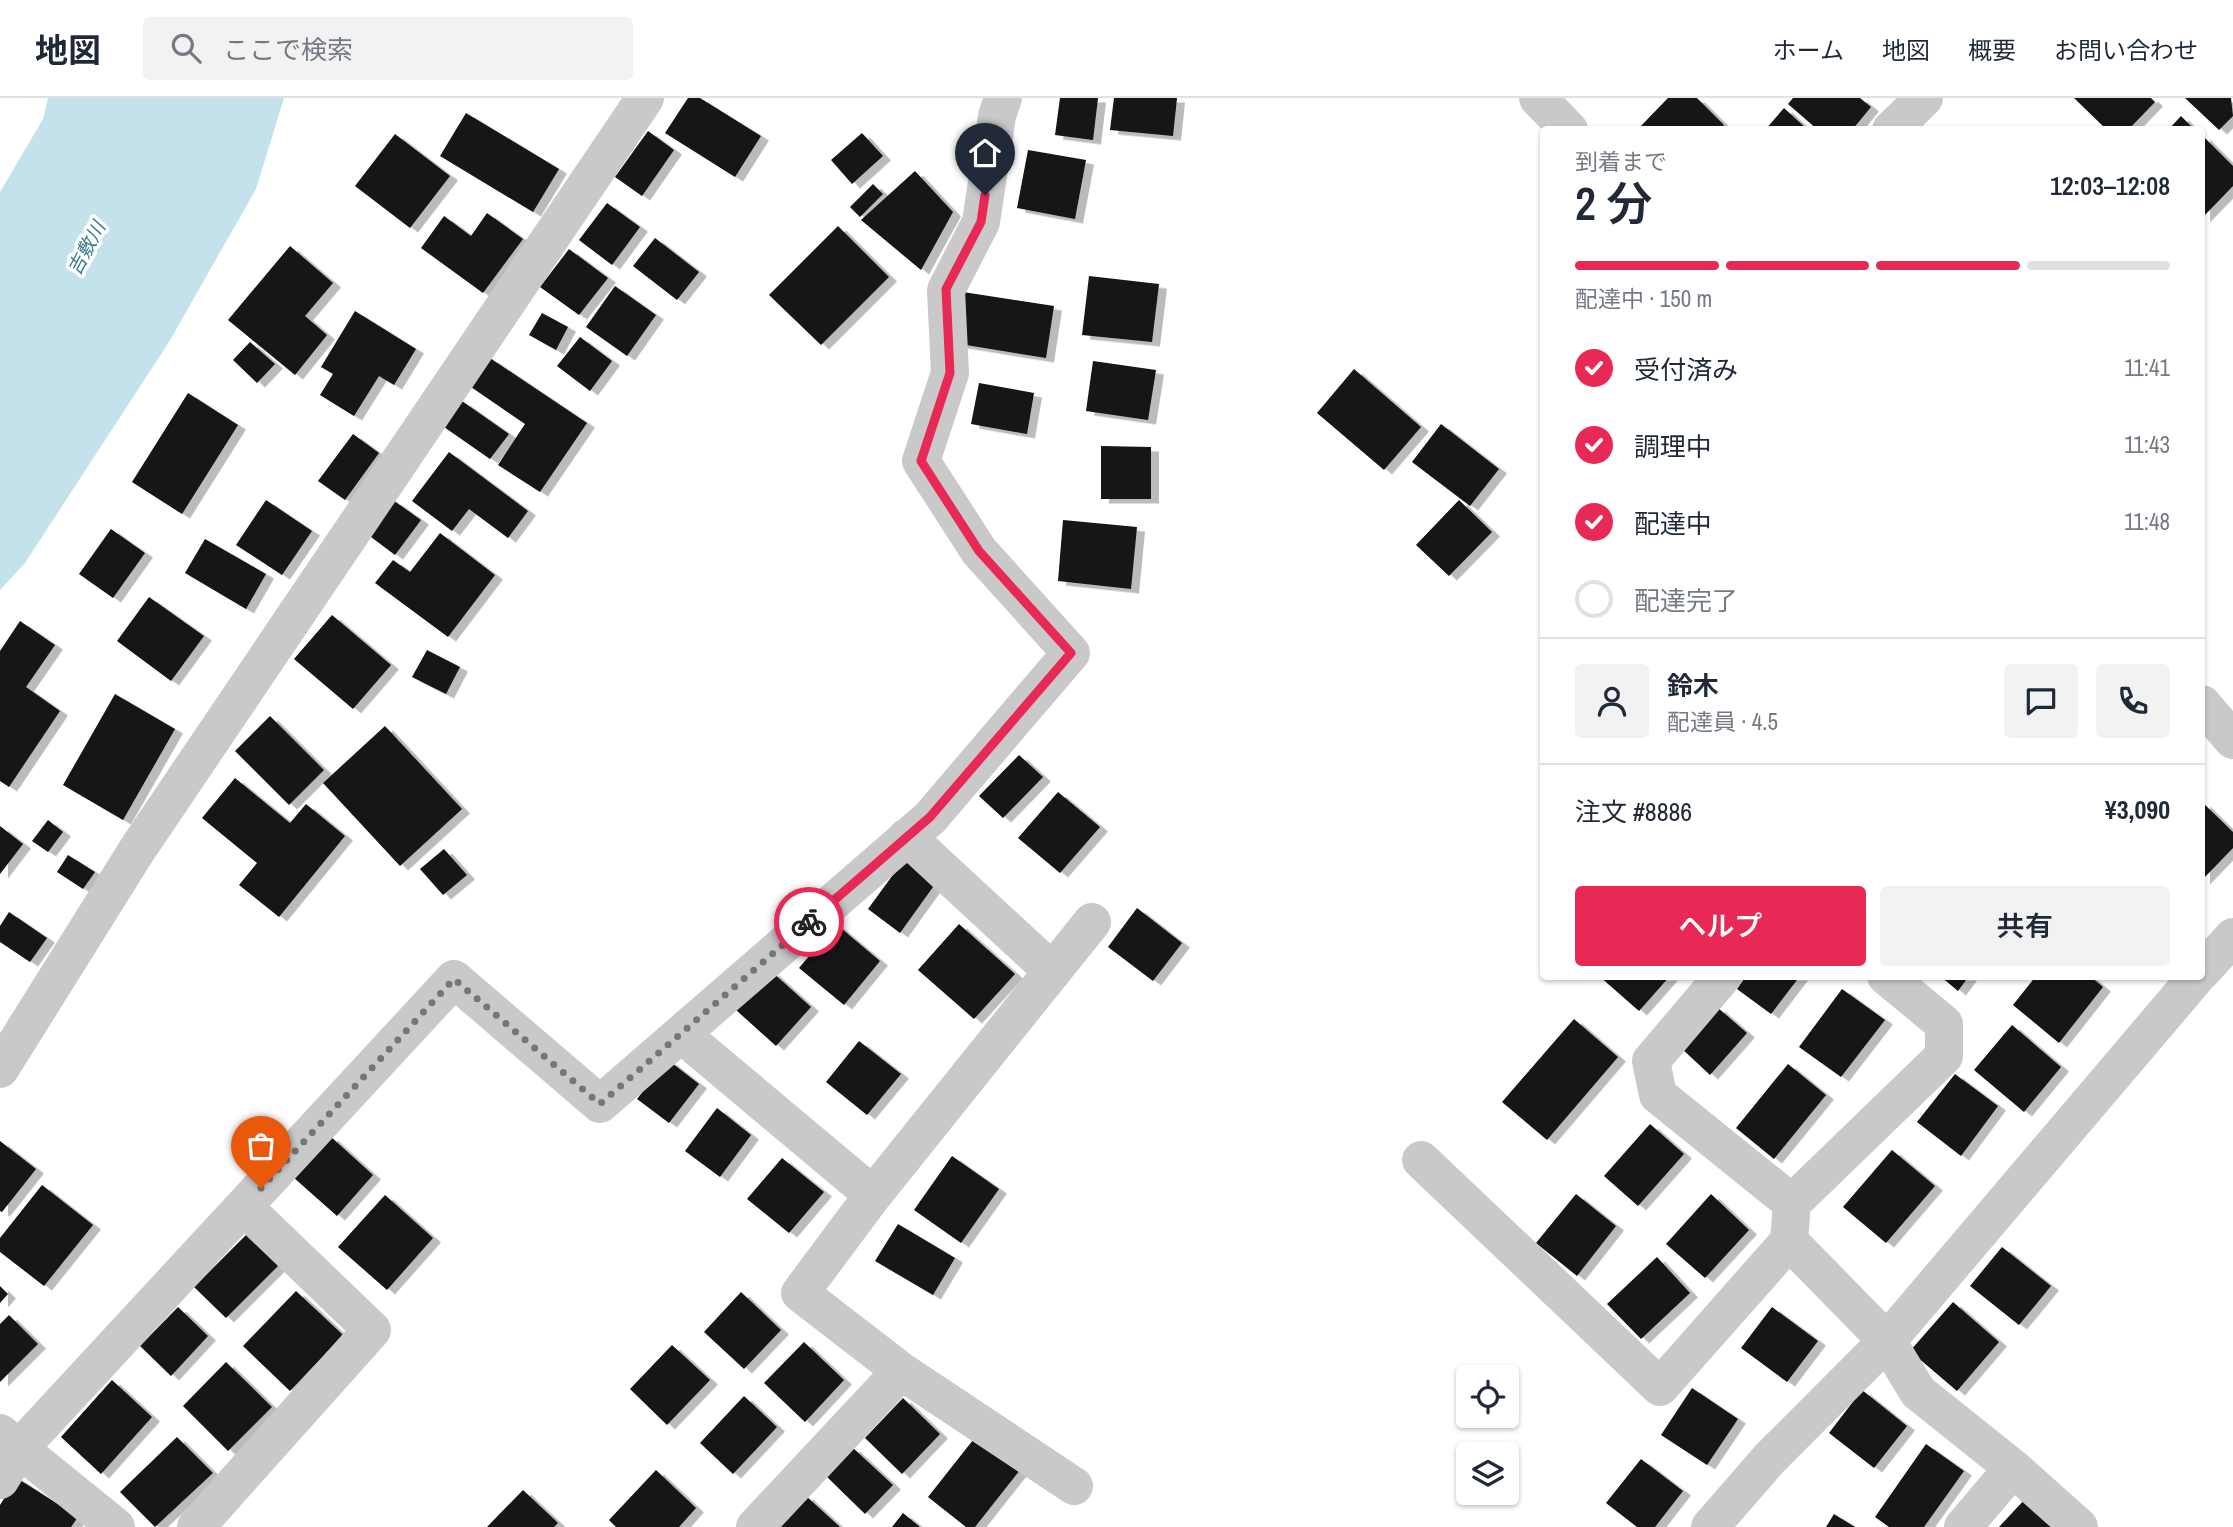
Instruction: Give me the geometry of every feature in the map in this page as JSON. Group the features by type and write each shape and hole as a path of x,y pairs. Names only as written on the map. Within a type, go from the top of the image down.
{"street":[{"path":"0,1069 137,850 645,98"},
{"path":"116,1527 6,1454 244,1207 454,979 600,1104 930,817 1071,653 979,551 921,461 950,373 946,289 981,222 997,116 1003,98"},
{"path":"1538,98 1565,126"},
{"path":"1895,126 1924,98"},
{"path":"2205,708 2233,740"},
{"path":"907,837 1052,971"},
{"path":"1074,1486 901,1371 800,1293 873,1195 1092,922"},
{"path":"2205,968 2233,937"},
{"path":"1720,980 1651,1061 1658,1095 1792,1203"},
{"path":"1421,1160 1660,1387 1790,1241 1792,1203 1944,1056 1944,1024 1891,980"},
{"path":"1710,1527 1770,1458 1887,1340 2194,980"},
{"path":"681,1034 873,1195"},
{"path":"196,1527 372,1330 244,1207"},
{"path":"1790,1241 1887,1340 1918,1392 2013,1468 2079,1527"},
{"path":"755,1527 901,1371"},
{"path":"1964,1527 2013,1468"}],"water":[{"name":"吉敷川","path":"48,98 284,98 256,189 169,342 25,563 0,590 0,192 43,119"}],"building":[{"path":"688,98 700,98 761,136 735,177 665,133"},
{"path":"1060,98 1098,98 1093,140 1055,135"},
{"path":"1114,98 1177,98 1173,136 1110,130"},
{"path":"1668,98 1697,98 1724,125 1723,126 1641,126"},
{"path":"1793,98 1860,98 1871,107 1855,126 1813,126 1788,104"},
{"path":"2074,98 2151,98 2155,102 2132,126 2103,126"},
{"path":"2185,98 2231,98 2233,116 2219,130"},
{"path":"1784,108 1804,126 1768,126"},
{"path":"466,113 559,169 533,212 440,156"},
{"path":"2181,116 2191,126 2172,126"},
{"path":"648,131 674,150 642,196 615,177"},
{"path":"862,133 883,156 852,184 831,160"},
{"path":"395,134 450,176 410,228 355,186"},
{"path":"2205,138 2233,166 2233,186 2205,215"},
{"path":"1028,150 1086,160 1075,219 1017,208"},
{"path":"915,171 953,212 921,270 861,220"},
{"path":"873,184 883,194 860,217 850,207"},
{"path":"607,203 640,227 612,265 579,240"},
{"path":"487,213 523,239 483,293 421,248 444,216 471,236"},
{"path":"838,226 889,277 821,345 769,295"},
{"path":"655,238 699,272 677,300 633,266"},
{"path":"290,246 333,283 305,316 327,335 295,375 228,320"},
{"path":"569,249 608,278 579,315 540,287"},
{"path":"1089,276 1159,284 1152,342 1082,335"},
{"path":"615,286 656,315 627,356 586,327"},
{"path":"963,292 1054,306 1046,358 954,343"},
{"path":"355,311 416,349 394,385 379,376 354,416 320,395 333,374 321,367"},
{"path":"542,313 568,327 556,350 529,335"},
{"path":"580,337 612,361 590,391 557,366"},
{"path":"250,342 275,364 257,383 233,360"},
{"path":"490,358 587,423 540,492 498,465 525,424 471,387"},
{"path":"1093,361 1156,370 1148,420 1086,411"},
{"path":"1354,369 1421,427 1384,470 1317,413"},
{"path":"979,383 1034,393 1027,434 971,424"},
{"path":"188,393 238,425 182,514 132,482"},
{"path":"462,401 509,434 490,459 444,427"},
{"path":"1441,424 1499,469 1470,506 1412,462"},
{"path":"353,434 379,453 345,500 318,481"},
{"path":"1101,446 1151,447 1151,499 1101,499"},
{"path":"449,452 528,511 508,538 469,509 452,531 412,501"},
{"path":"266,500 312,531 282,575 236,545"},
{"path":"393,500 421,520 395,555 367,534"},
{"path":"1459,500 1492,532 1449,576 1416,545"},
{"path":"1063,520 1137,527 1131,589 1058,581"},
{"path":"111,529 145,553 113,598 79,574"},
{"path":"440,533 495,575 448,637 375,583 393,560 410,572"},
{"path":"205,539 266,574 246,609 185,573"},
{"path":"149,597 204,636 171,681 117,641"},
{"path":"332,615 391,665 353,709 294,659"},
{"path":"20,621 55,645 26,687 60,711 9,787 0,781 0,651"},
{"path":"427,650 460,667 446,694 412,677"},
{"path":"115,694 175,729 123,820 63,785"},
{"path":"270,716 324,770 289,805 235,751"},
{"path":"385,726 462,809 400,866 323,783"},
{"path":"1019,755 1043,777 1003,818 979,796"},
{"path":"235,778 290,823 306,804 345,836 279,917 239,885 257,863 202,818"},
{"path":"1058,792 1100,827 1060,873 1018,838"},
{"path":"2205,805 2233,832 2233,848 2205,877"},
{"path":"48,820 63,832 48,852 32,841"},
{"path":"0,826 23,844 0,874"},
{"path":"444,849 467,875 443,895 420,869"},
{"path":"68,855 95,872 83,889 57,872"},
{"path":"906,857 938,880 900,933 868,909"},
{"path":"1137,908 1182,943 1153,981 1108,947"},
{"path":"9,912 47,938 30,962 0,942 0,926"},
{"path":"836,924 880,961 844,1005 799,968"},
{"path":"959,924 1015,974 974,1019 918,970"},
{"path":"771,971 811,1007 776,1046 736,1010"},
{"path":"1604,980 1666,980 1639,1011"},
{"path":"1743,980 1797,980 1771,1014 1737,989"},
{"path":"1945,980 1966,980 1958,991"},
{"path":"2033,980 2095,980 2103,987 2059,1043 2013,1005"},
{"path":"1842,989 1885,1020 1841,1077 1799,1047"},
{"path":"1717,1007 1747,1033 1710,1075 1680,1047"},
{"path":"1574,1019 1618,1057 1547,1140 1502,1102"},
{"path":"2012,1025 2061,1067 2024,1112 1974,1070"},
{"path":"859,1041 901,1074 867,1115 826,1082"},
{"path":"668,1060 699,1084 669,1123 637,1099"},
{"path":"1788,1064 1826,1095 1774,1159 1736,1128"},
{"path":"1955,1074 1998,1106 1961,1156 1917,1122"},
{"path":"717,1108 751,1135 720,1177 685,1151"},
{"path":"1650,1124 1684,1154 1638,1206 1604,1176"},
{"path":"330,1136 373,1175 337,1216 293,1177"},
{"path":"0,1141 36,1169 2,1212 0,1211"},
{"path":"1892,1150 1935,1186 1886,1243 1843,1207"},
{"path":"952,1156 999,1189 961,1243 914,1210"},
{"path":"782,1158 824,1192 789,1233 747,1199"},
{"path":"42,1185 93,1225 44,1286 0,1252 0,1238"},
{"path":"1576,1194 1616,1226 1577,1276 1536,1243"},
{"path":"1711,1194 1749,1230 1705,1278 1666,1244"},
{"path":"385,1195 433,1238 387,1290 338,1247"},
{"path":"898,1224 955,1258 933,1295 875,1261"},
{"path":"253,1228 284,1260 226,1318 194,1287"},
{"path":"2002,1247 2051,1286 2019,1325 1970,1286"},
{"path":"1657,1257 1690,1293 1641,1339 1607,1304"},
{"path":"0,1286 8,1294 0,1303"},
{"path":"296,1291 343,1335 290,1391 243,1346"},
{"path":"741,1292 781,1330 744,1369 704,1332"},
{"path":"1953,1302 1999,1342 1957,1391 1910,1351"},
{"path":"178,1307 208,1336 171,1376 140,1346"},
{"path":"1772,1307 1818,1341 1787,1382 1741,1348"},
{"path":"9,1315 38,1344 0,1382 0,1324"},
{"path":"804,1342 844,1380 805,1422 764,1383"},
{"path":"672,1345 710,1380 667,1425 630,1389"},
{"path":"226,1362 272,1407 228,1451 183,1406"},
{"path":"112,1380 152,1417 101,1474 61,1437"},
{"path":"1692,1388 1738,1419 1707,1465 1661,1435"},
{"path":"1862,1390 1907,1426 1874,1468 1829,1433"},
{"path":"744,1396 777,1427 733,1474 700,1443"},
{"path":"903,1398 940,1434 902,1474 865,1438"},
{"path":"977,1435 1020,1470 975,1527 966,1527 928,1497"},
{"path":"177,1437 213,1473 155,1527 120,1492"},
{"path":"1926,1444 1964,1471 1924,1527 1889,1527 1875,1517"},
{"path":"852,1447 893,1485 865,1514 825,1475"},
{"path":"1641,1459 1683,1491 1655,1527 1637,1527 1606,1503"},
{"path":"656,1470 696,1508 679,1527 616,1527 609,1520"},
{"path":"17,1478 78,1517 71,1527 0,1527 0,1505"},
{"path":"523,1490 558,1523 554,1527 487,1527"},
{"path":"805,1495 840,1527 775,1527"},
{"path":"2026,1498 2058,1527 1999,1527"},
{"path":"903,1513 920,1527 892,1527"},
{"path":"1834,1514 1855,1527 1826,1527"}],"way so far":[{"path":"261,1188 454,979 600,1104 809,922"}],"route":[{"path":"809,922 930,817 1071,653 979,551 921,461 950,373 946,289 981,222 985,195"}]}
